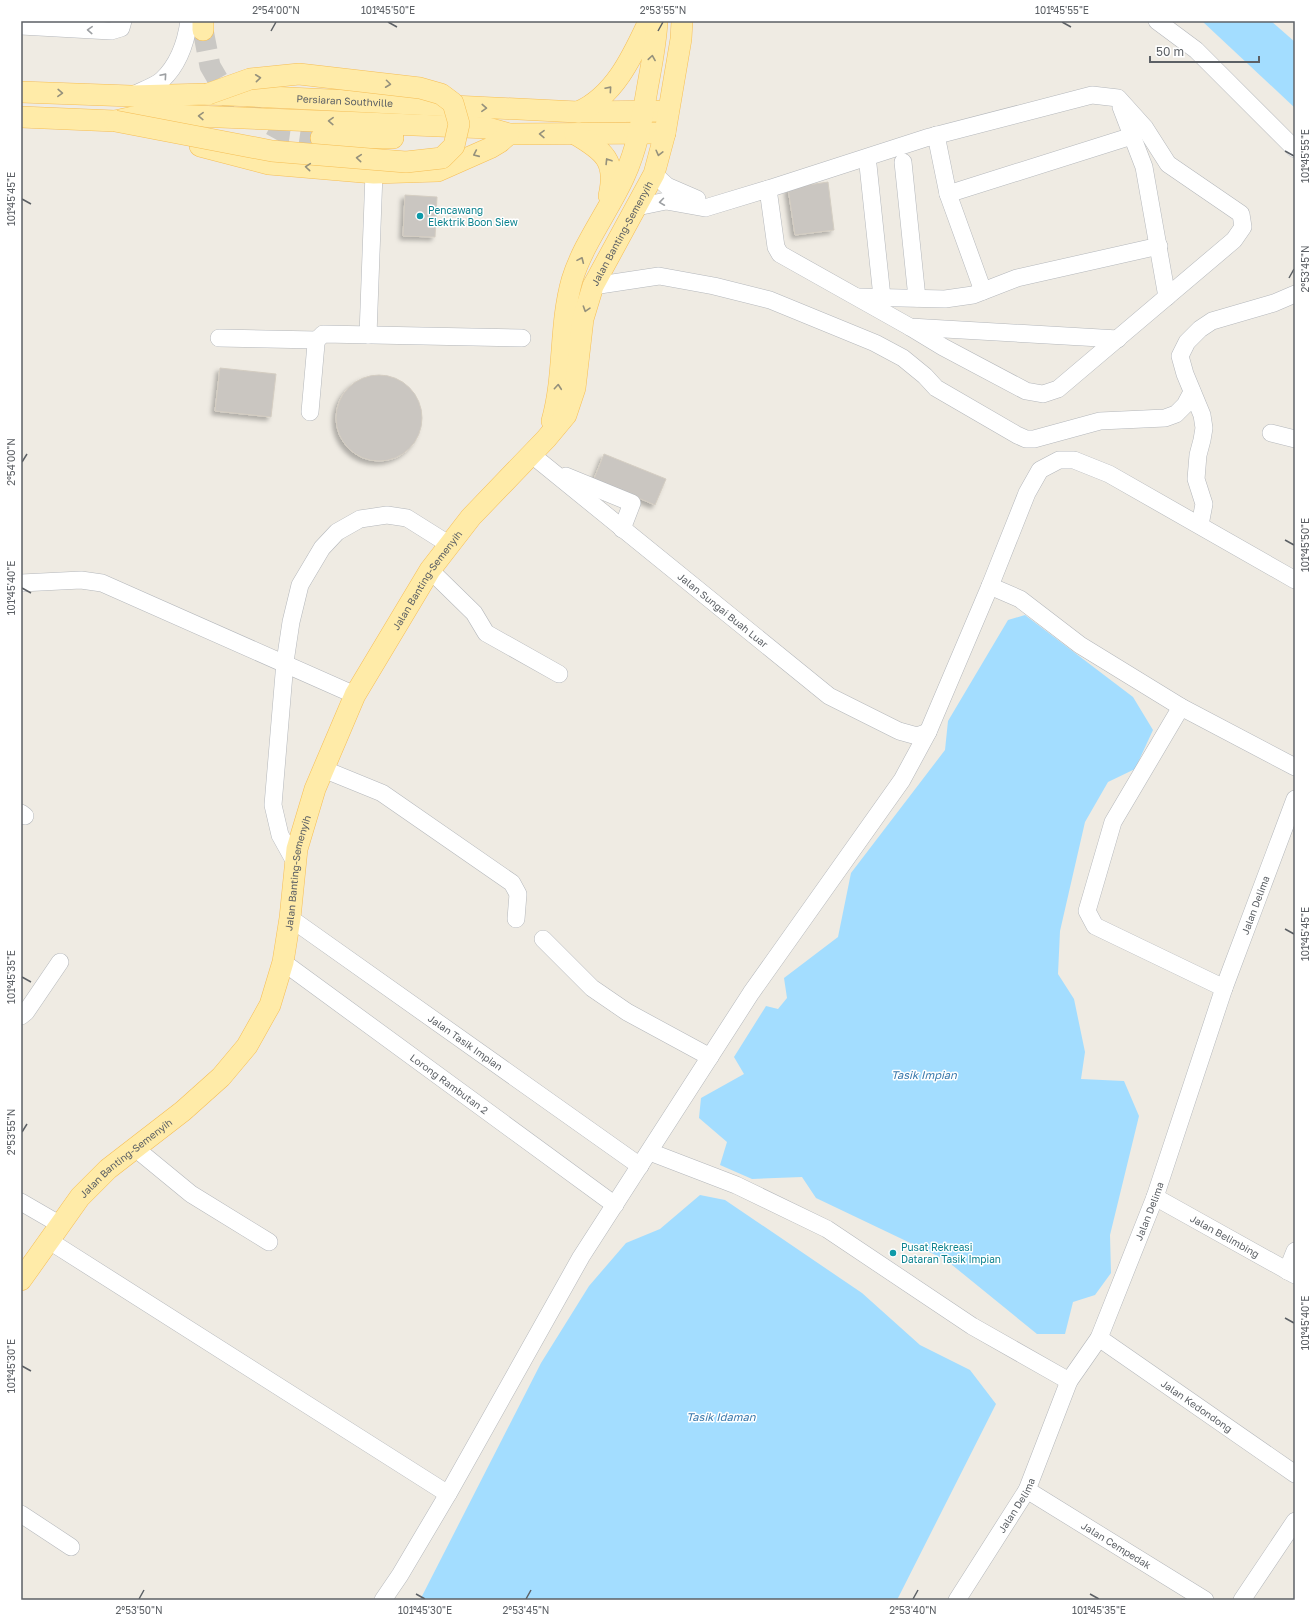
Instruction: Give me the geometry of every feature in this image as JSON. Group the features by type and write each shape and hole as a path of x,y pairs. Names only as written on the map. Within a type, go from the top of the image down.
{"main road":[{"path":"578,112 597,101 618,78 649,21"},
{"name":"Jalan Banting-Semenyih","path":"546,439 557,405 566,309 573,279 634,153 643,111 657,21"},
{"name":"Jalan Banting-Semenyih","path":"21,1280 80,1197 108,1169 183,1111 221,1077 247,1046 270,1005 283,962 290,918 295,862 315,789 355,694 430,570 471,518 532,455 566,415 575,388 583,319 593,286 654,174 665,133 681,39 682,21"},
{"path":"115,121 272,150 406,162 442,158 454,146 459,124 453,103 441,94 420,88 299,74 250,79 208,94"},
{"name":"Persiaran Southville","path":"21,92 131,96 208,94 578,112 668,111"},
{"name":"Persiaran Southville","path":"21,117 115,121 147,114 488,128 509,134 665,133"},
{"path":"115,121 150,133 270,164 374,172 438,171 490,148 509,134"},
{"path":"321,138 487,138 509,134"},
{"path":"575,134 593,144 604,155 612,168 612,184 605,212"}],"street":[{"path":"21,26 111,31 121,28 123,21"},
{"path":"1158,21 1196,50 1295,149"},
{"path":"131,96 161,80 180,55 187,34 198,24"},
{"path":"637,207 666,201 705,208 714,207 768,189 936,135 1092,95 1118,98 1145,128 1168,164 1240,214 1243,227 1234,240 1118,339 1058,389 1043,394 1026,391 943,348 910,327 780,254 776,247 768,189"},
{"path":"1118,98 1144,167 1159,246 1166,297"},
{"path":"936,135 948,194 982,291"},
{"path":"948,194 1132,136"},
{"path":"903,162 917,298"},
{"path":"868,164 882,297"},
{"path":"368,335 374,172"},
{"path":"654,174 667,186 714,207"},
{"path":"855,297 945,299 973,295 1016,278 1159,246"},
{"path":"593,286 659,276 714,286 770,300 836,325 903,358 926,376 936,388 998,426 1026,439 1034,439 1100,421 1165,418 1176,414 1185,405 1192,392"},
{"path":"1200,525 1204,504 1196,479 1198,455 1204,428 1202,415 1185,374 1180,356 1187,342 1200,329 1212,321 1274,304 1295,294"},
{"path":"910,327 1118,339"},
{"path":"219,338 317,340 324,334 328,334 522,338"},
{"path":"310,412 317,340"},
{"path":"1271,433 1295,440"},
{"name":"Jalan Sungai Buah Luar","path":"532,455 829,696 899,732 917,736 928,732"},
{"path":"383,1600 400,1575 448,1494 581,1257 751,993 902,780 928,732 990,586 1027,493 1040,470 1059,460 1074,460 1110,474 1295,580"},
{"path":"551,470 632,503 622,529"},
{"path":"295,862 280,836 274,805 285,662 291,622 300,585 322,548 337,532 360,519 387,515 407,518 450,545"},
{"path":"430,570 474,613 486,633 558,674"},
{"path":"21,583 82,580 102,582 355,694"},
{"path":"990,586 1020,599 1080,645 1182,707 1295,767"},
{"path":"1182,707 1113,822 1088,911 1095,926 1224,988"},
{"path":"324,769 382,793 512,883 518,894 516,919"},
{"name":"Jalan Delima","path":"957,1600 1027,1490 1069,1381 1099,1338 1155,1198 1224,988 1295,799"},
{"name":"Jalan Tasik Impian","path":"290,918 640,1166"},
{"path":"543,939 592,988 627,1012 710,1057"},
{"path":"21,1016 26,1012 60,962"},
{"name":"Lorong Rambutan 2","path":"283,962 615,1205"},
{"path":"135,1148 191,1194 269,1242"},
{"path":"650,1152 736,1185 827,1229 972,1326 1069,1381"},
{"name":"Jalan Belimbing","path":"1155,1198 1291,1273"},
{"path":"21,1202 54,1232 448,1494"},
{"path":"1291,1273 1295,1251"},
{"name":"Jalan Kedondong","path":"1099,1338 1295,1474"},
{"name":"Jalan Cempedak","path":"1027,1490 1205,1600"},
{"path":"21,1514 71,1547"},
{"path":"1242,1600 1295,1521"}],"water":[{"path":"1202,21 1271,21 1295,42 1295,108"},
{"name":"Tasik Impian","path":"1025,615 1133,697 1153,730 1135,769 1108,782 1085,822 1060,931 1058,974 1074,999 1085,1052 1081,1079 1124,1081 1139,1116 1110,1235 1111,1273 1095,1295 1073,1302 1065,1334 1037,1334 946,1260 816,1198 802,1177 752,1179 720,1165 727,1142 699,1118 701,1098 744,1074 734,1057 766,1006 778,1009 787,998 784,978 838,937 851,873 945,750 948,721 1008,620"},
{"name":"Tasik Idaman","path":"700,1195 725,1200 862,1293 920,1345 970,1370 996,1404 897,1600 420,1600 541,1363 589,1286 626,1243 660,1229"}],"building":[{"path":"828,182 834,230 795,235 788,188"},
{"name":"Pencawang Elektrik Boon Siew","path":"405,195 437,197 435,237 403,236"},
{"path":"220,368 276,374 271,417 215,411"},
{"path":"379,375 395,379 409,388 418,402 422,418 418,434 409,448 395,457 379,461 363,457 349,448 340,434 336,418 340,402 349,388 363,379"},
{"path":"604,454 666,479 655,505 594,479"}],"tunnel":[{"path":"203,30 210,66 228,97 253,115 286,133 321,138"}],"place":[{"name":"Pencawang Elektrik Boon Siew","path":"420,216"},
{"name":"Pusat Rekreasi Dataran Tasik Impian","path":"893,1253"}]}
